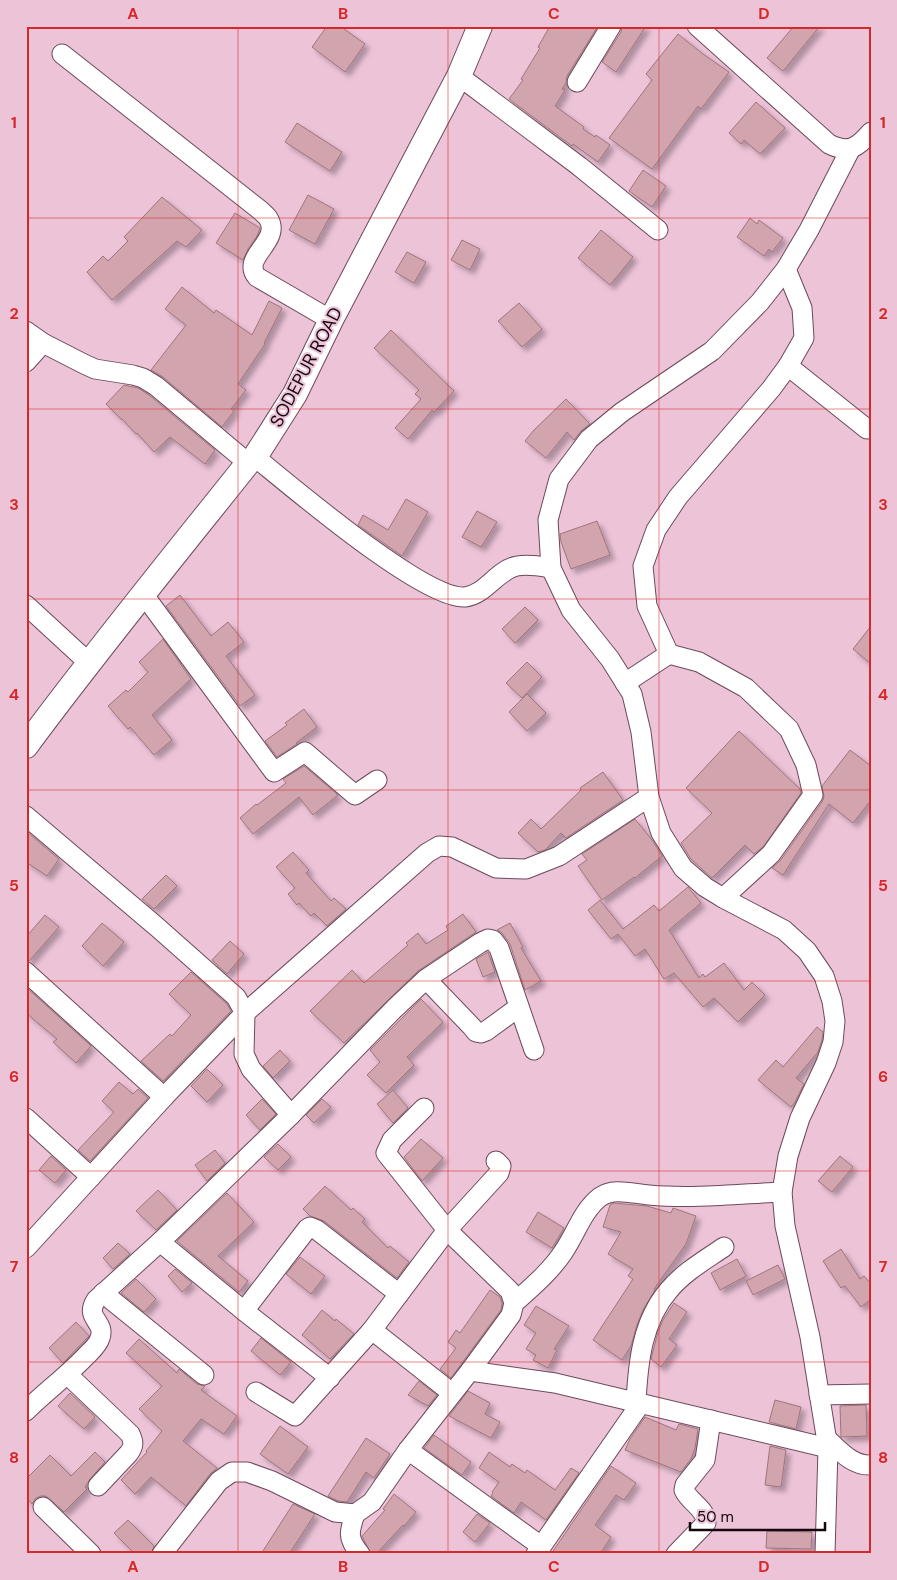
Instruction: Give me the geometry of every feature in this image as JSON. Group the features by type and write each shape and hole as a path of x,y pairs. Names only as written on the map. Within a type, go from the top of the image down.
{"main road":[{"name":"SODEPUR ROAD","path":"26,746 251,460 295,394 331,320 459,76 480,26"}],"street":[{"path":"577,82 611,26"},
{"path":"697,26 829,144 837,148 850,150"},
{"path":"62,54 260,210 269,219 271,232 270,238 252,266 253,272 257,277 331,320"},
{"path":"459,76 579,166 658,230"},
{"path":"825,1554 827,1443 810,1337 786,1226 782,1192 788,1156 800,1118 834,1042 835,1021 832,1001 824,976 807,951 784,930 705,887 683,868 660,833 649,797 641,732 632,694 610,659 571,610 550,568 548,520 559,478 589,439 622,412 712,351 760,302 786,269 809,230 850,150 862,142 871,132"},
{"path":"669,654 647,606 643,566 656,530 678,497 770,390 788,366 804,338 802,308 786,269"},
{"path":"26,331 43,343 95,369 133,375 143,378 156,386 251,460 354,536 421,582 444,593 465,597 477,593 515,566 530,565 550,568"},
{"path":"26,362 43,343"},
{"path":"788,366 867,429"},
{"path":"144,594 274,772 305,752 355,795 377,780"},
{"path":"26,605 89,664"},
{"path":"625,683 669,654 699,662 746,688 790,730 806,765 813,795 771,854 723,898"},
{"path":"26,1248 164,1097 245,1013 427,853 439,846 452,847 496,868 526,869 558,856 649,797"},
{"path":"26,816 149,920 236,997 245,1013 244,1054 251,1069 291,1116"},
{"path":"26,1411 68,1375 96,1346 101,1337 101,1328 92,1313 92,1307 96,1300 160,1242 291,1116 394,1009 426,980 488,939 493,940 499,948 534,1050"},
{"path":"26,972 164,1097"},
{"path":"426,980 476,1032 486,1031 519,1007"},
{"path":"424,1108 392,1140 386,1153 447,1230 510,1291 514,1303"},
{"path":"26,1118 91,1177"},
{"path":"256,1392 295,1416 372,1330 447,1230 499,1173 501,1166 496,1161"},
{"path":"360,1554 351,1542 350,1529 355,1514 372,1502 408,1450 470,1371 510,1315 514,1303 546,1274 564,1252 585,1214 601,1196 616,1191 694,1197 782,1192"},
{"path":"244,1311 310,1226 399,1294"},
{"path":"160,1242 330,1378"},
{"path":"408,1450 539,1550 638,1403 638,1365 643,1340 655,1312 668,1290 685,1274 724,1247"},
{"path":"104,1293 204,1375"},
{"path":"372,1330 452,1393"},
{"path":"470,1371 555,1383 711,1420 827,1443 854,1461 871,1465"},
{"path":"68,1375 130,1434 134,1441 129,1453 98,1486"},
{"path":"820,1396 871,1394"},
{"path":"676,1554 706,1523 704,1513 686,1496 684,1490 686,1484 705,1460 711,1420"},
{"path":"162,1554 219,1481 232,1472 247,1472 272,1481 335,1512 355,1514"},
{"path":"43,1507 91,1554"}],"building":[{"path":"327,26 340,26 365,44 345,72 312,47"},
{"path":"550,26 598,26 567,76 566,83 562,89 565,90 555,106 584,127 583,129 610,145 598,162 573,144 572,146 509,99 523,80 521,79 540,48 538,47"},
{"path":"622,26 646,26 616,72 602,62 621,32"},
{"path":"794,26 820,26 783,71 767,58"},
{"path":"678,34 729,72 701,109 698,106 652,169 609,138 652,80 646,74"},
{"path":"756,102 785,128 760,154 744,140 741,144 729,133"},
{"path":"297,123 342,152 330,171 285,142"},
{"path":"643,170 666,186 652,207 629,191"},
{"path":"308,195 334,209 315,244 289,230"},
{"path":"162,197 202,230 186,247 177,241 112,300 87,272 103,256 108,261 128,241 124,237"},
{"path":"235,213 260,228 243,260 216,243"},
{"path":"750,218 757,224 759,220 783,238 772,252 769,249 764,256 737,237"},
{"path":"601,230 633,257 610,285 578,258"},
{"path":"462,240 480,249 470,270 451,260"},
{"path":"407,252 426,262 414,283 395,272"},
{"path":"182,287 214,313 216,310 252,335 269,301 282,308 265,344 238,384 246,390 231,409 234,411 222,427 163,377 151,370 186,325 165,309"},
{"path":"519,303 542,329 522,347 498,321"},
{"path":"391,330 454,391 434,412 432,410 408,439 395,428 421,399 415,394 419,390 374,348"},
{"path":"124,385 138,388 149,395 215,450 205,464 170,437 154,452 106,404"},
{"path":"566,399 590,424 574,440 567,432 546,458 525,441"},
{"path":"406,499 428,512 402,556 358,525 363,515 388,530"},
{"path":"477,511 497,522 481,547 462,537"},
{"path":"597,521 610,555 571,569 560,534"},
{"path":"180,595 211,636 228,622 244,642 226,656 255,695 240,706 166,606"},
{"path":"525,607 538,620 515,643 502,629"},
{"path":"871,626 871,664 853,649"},
{"path":"163,639 191,679 152,715 172,740 154,755 130,727 128,729 108,706 126,690 128,692 148,672 139,662"},
{"path":"527,662 542,677 522,698 506,683"},
{"path":"527,694 546,713 527,731 509,712"},
{"path":"304,709 317,727 297,744 277,757 265,741 287,725 285,723"},
{"path":"739,731 800,789 801,793 763,847 754,854 745,845 712,878 691,859 681,843 712,813 686,788"},
{"path":"850,750 871,766 871,800 853,823 829,804 783,875 772,868 780,861 822,802 824,797 822,786"},
{"path":"304,766 338,795 313,815 299,797 253,834 240,818 286,783 283,779"},
{"path":"603,772 623,800 566,838 561,833 545,850 538,852 518,833 531,819 541,829 581,790 580,788"},
{"path":"635,819 662,856 635,878 602,900 578,866 587,860 582,854"},
{"path":"26,831 59,859 47,876 26,862"},
{"path":"293,852 309,870 306,873 331,901 334,898 346,909 327,926 314,913 311,916 299,903 297,905 288,894 295,888 276,867"},
{"path":"166,875 177,886 154,909 142,899"},
{"path":"688,887 701,903 669,930 699,978 703,974 705,977 724,963 744,990 752,982 765,995 738,1022 714,998 703,1007 674,973 664,979 645,949 635,956 618,934 611,939 588,910 600,900 623,929 654,905 659,911"},
{"path":"463,914 476,932 418,971 344,1043 310,1011 352,970 364,983 408,945 406,943 418,933 426,944 448,930 446,926"},
{"path":"45,915 59,927 29,961 26,961 26,937"},
{"path":"102,923 124,942 103,966 82,946"},
{"path":"510,923 523,947 521,948 541,981 525,990 510,944 502,933 497,930"},
{"path":"230,941 244,954 227,974 212,960"},
{"path":"488,952 495,972 483,977 476,959"},
{"path":"191,972 227,1004 231,1011 163,1081 141,1061 170,1034 172,1036 191,1015 169,994"},
{"path":"26,987 91,1046 76,1063 53,1042 57,1039 26,1013"},
{"path":"421,999 443,1022 407,1057 414,1065 386,1093 367,1075 380,1062 370,1050"},
{"path":"817,1027 823,1032 822,1040 818,1052 796,1078 804,1084 791,1107 758,1080 776,1060 783,1067"},
{"path":"280,1050 290,1061 273,1078 263,1066"},
{"path":"207,1069 223,1085 207,1102 191,1086"},
{"path":"119,1082 133,1094 138,1089 148,1098 90,1161 78,1150 114,1112 102,1101"},
{"path":"393,1090 408,1108 393,1123 377,1104"},
{"path":"262,1099 276,1114 260,1130 246,1115"},
{"path":"322,1099 331,1107 314,1123 306,1115"},
{"path":"421,1139 443,1158 422,1181 404,1157"},
{"path":"278,1144 291,1157 278,1170 264,1157"},
{"path":"215,1150 225,1163 207,1181 195,1165"},
{"path":"51,1156 66,1170 55,1183 39,1170"},
{"path":"840,1156 853,1167 832,1192 818,1181"},
{"path":"325,1186 351,1210 353,1208 365,1219 362,1222 388,1248 390,1246 409,1262 397,1278 324,1221 310,1216 303,1209"},
{"path":"158,1190 177,1210 156,1230 136,1211"},
{"path":"227,1193 254,1222 218,1256 248,1281 239,1292 177,1241"},
{"path":"613,1203 647,1206 671,1213 673,1208 696,1216 686,1244 654,1289 643,1310 631,1346 622,1360 593,1340 633,1279 628,1276 633,1269 608,1254 621,1232 603,1227 610,1205"},
{"path":"538,1212 564,1228 552,1248 526,1232"},
{"path":"118,1243 130,1254 113,1269 103,1258"},
{"path":"841,1249 860,1279 864,1276 871,1284 871,1299 861,1307 845,1286 841,1288 823,1261"},
{"path":"300,1257 325,1276 311,1294 286,1274"},
{"path":"737,1259 746,1276 720,1290 711,1273"},
{"path":"778,1265 785,1279 753,1295 746,1281"},
{"path":"175,1269 192,1283 182,1292 168,1276"},
{"path":"136,1279 156,1299 144,1312 121,1293"},
{"path":"490,1290 500,1297 502,1303 501,1310 451,1378 440,1369 456,1348 448,1342 456,1330 460,1333"},
{"path":"674,1303 687,1312 669,1339 677,1345 661,1367 651,1359 658,1332"},
{"path":"536,1306 569,1326 554,1349 557,1350 548,1368 533,1360 536,1355 526,1349 536,1333 524,1325"},
{"path":"322,1310 354,1334 330,1359 302,1335"},
{"path":"76,1322 89,1336 63,1363 49,1348"},
{"path":"261,1338 291,1362 280,1375 251,1351"},
{"path":"139,1339 177,1373 179,1369 197,1384 205,1386 201,1390 237,1416 224,1434 201,1419 183,1441 217,1468 210,1474 186,1506 151,1477 135,1494 121,1480 147,1452 162,1431 139,1409 162,1386 126,1353"},
{"path":"419,1381 437,1395 428,1406 408,1395"},
{"path":"468,1391 490,1403 485,1414 500,1422 491,1438 449,1416"},
{"path":"70,1393 95,1417 84,1429 58,1406"},
{"path":"775,1400 801,1407 796,1429 769,1422"},
{"path":"866,1405 867,1436 841,1437 840,1406"},
{"path":"645,1417 676,1430 679,1424 698,1429 691,1459 681,1472 625,1450"},
{"path":"280,1426 308,1447 288,1474 260,1454"},
{"path":"434,1435 471,1462 462,1475 424,1448"},
{"path":"366,1438 390,1454 374,1478 366,1472 347,1502 338,1501 328,1496"},
{"path":"770,1446 786,1450 781,1487 765,1485"},
{"path":"95,1452 105,1462 90,1479 85,1487 87,1489 64,1512 46,1496 40,1496 32,1504 26,1497 26,1479 50,1455 71,1476"},
{"path":"489,1452 510,1467 512,1464 525,1473 527,1470 555,1490 571,1468 579,1473 546,1520 521,1502 514,1513 491,1496 499,1482 479,1468"},
{"path":"611,1466 636,1483 624,1500 616,1495 595,1525 611,1537 600,1554 551,1554"},
{"path":"394,1494 416,1512 376,1554 371,1554 362,1536 385,1510 383,1509"},
{"path":"293,1504 315,1514 289,1554 261,1554"},
{"path":"477,1514 490,1523 475,1542 463,1532"},
{"path":"128,1520 154,1546 151,1554 135,1554 114,1533"},
{"path":"767,1531 812,1532 811,1549 766,1548"}]}
